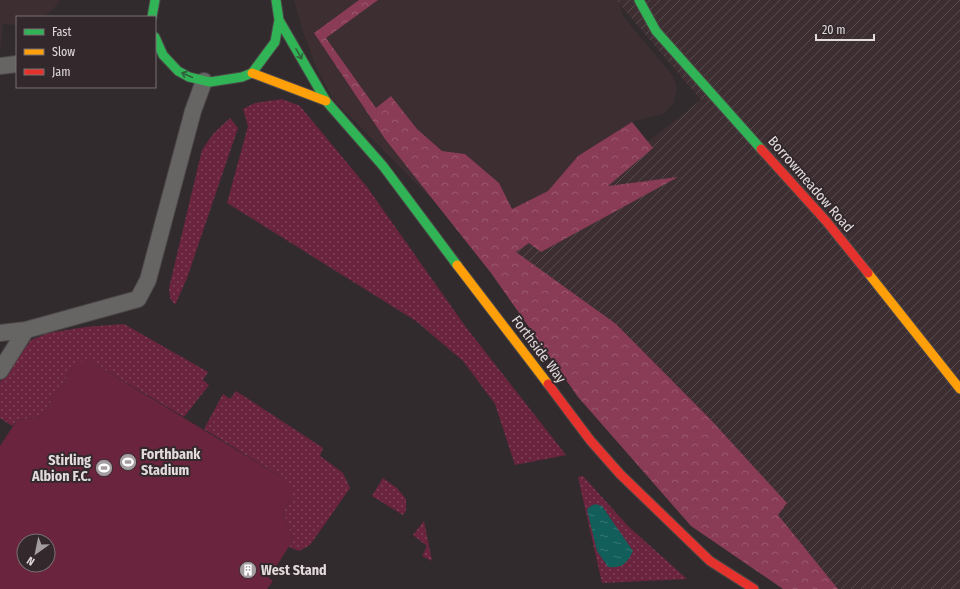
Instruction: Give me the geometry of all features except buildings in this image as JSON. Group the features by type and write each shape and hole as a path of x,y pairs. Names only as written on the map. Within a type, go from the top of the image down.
{"street":[{"path":"152,16 155,0"},
{"path":"156,42 159,55 178,71 188,77 210,82 252,73 275,42 279,20 276,0"},
{"name":"Borrowmeadow Road","path":"639,0 656,31 826,221 960,389"},
{"name":"Forthside Way","path":"279,20 326,101 383,166 590,440 620,474 710,561 754,589"},
{"path":"0,66 16,64"},
{"name":"Forthside Way","path":"252,73 326,101"},
{"path":"0,333 26,330 138,299 148,280 193,111 204,81"},
{"path":"0,371 26,330"}],"shaded area":[{"path":"0,0 60,0 57,5 45,16 16,16 16,25 3,24 0,56"},
{"path":"294,0 359,0 314,33 385,139 441,209 333,99 316,67 302,29"},
{"path":"378,0 618,0 623,16 673,76 677,88 674,103 663,114 632,122 578,156 548,191 512,209 499,183 465,154 442,151 417,129 391,97 376,108 326,38"},
{"path":"616,0 960,0 960,589 794,589 500,259 701,100"},
{"path":"282,99 300,106 367,187 465,326 566,455 515,465 495,404 463,361 416,321 227,203 248,126 243,109 255,103"},
{"path":"230,118 238,128 187,278 175,305 170,298 169,288 202,150 213,134"},
{"path":"124,324 208,372 203,380 209,385 184,417 90,361 72,369 41,417 17,420 12,426 0,418 0,382 31,340 48,333 85,327"},
{"name":"Forthbank Stadium","path":"90,361 283,478 291,486 291,498 283,512 293,540 269,578 273,581 267,589 0,589 0,446 17,420 41,417 72,369 80,362"},
{"path":"236,391 323,448 320,456 343,473 350,488 310,545 299,551 289,547 293,540 283,512 291,498 283,478 204,429 223,394 230,399"},
{"path":"583,476 628,526 687,579 602,583 578,477"},
{"path":"383,478 397,488 406,499 406,510 403,515 372,496"},
{"path":"424,521 432,561 422,556 427,546 413,535"}],"green space":[{"path":"359,0 378,0 326,38 376,108 391,96 417,129 442,151 465,154 499,183 512,209 548,191 578,156 632,122 653,148 608,186 678,177 541,252 529,243 516,252 616,324 711,420 787,503 778,515 838,589 783,589 691,526 578,397 491,273 385,139 314,33"}],"water":[{"path":"595,504 602,506 633,551 629,559 620,566 608,567 597,551 587,510"}],"traffic: fast":[{"path":"152,16 155,0"},
{"path":"156,39 163,55 178,71 189,77 210,82 242,77 252,73 275,42 279,20 276,0"},
{"path":"639,0 656,31 761,149"},
{"path":"279,20 326,101 383,166 457,265"}],"traffic: slow":[{"path":"252,73 326,101"},
{"path":"457,265 548,384"},
{"path":"868,273 960,389"}],"traffic: jam":[{"path":"761,149 826,221 868,273"},
{"path":"548,384 590,440 620,474 710,561 754,589"}],"place":[{"name":"Forthbank Stadium","path":"128,462"},
{"name":"Stirling Albion F.C.","path":"104,468"},
{"name":"West Stand","path":"248,570"}]}
